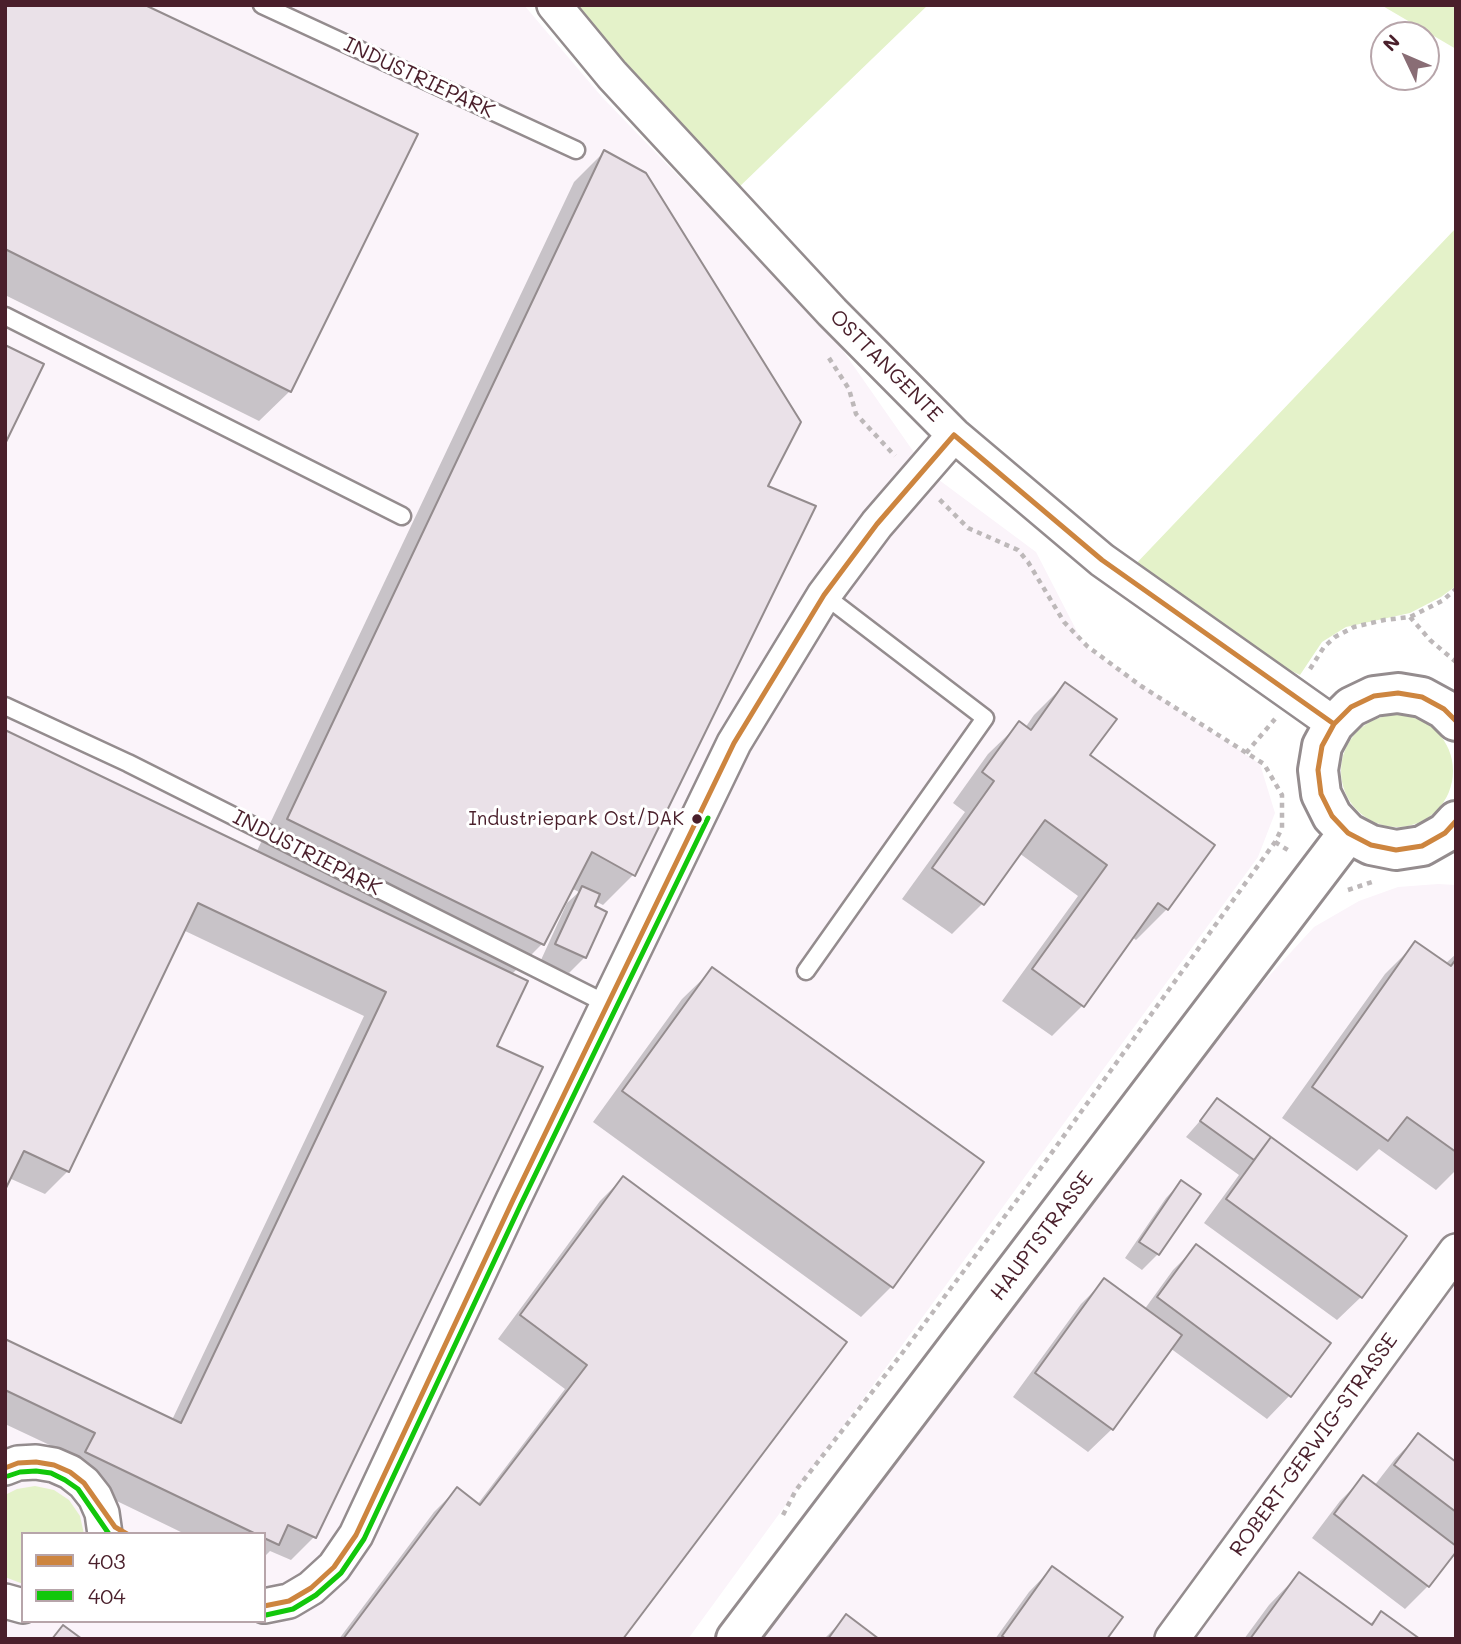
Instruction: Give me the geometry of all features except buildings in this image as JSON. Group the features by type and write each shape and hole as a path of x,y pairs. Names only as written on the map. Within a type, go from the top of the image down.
{"main road":[{"path":"1452,708 1422,697 1398,693 1374,696 1351,707 1334,724 1322,746 1318,770 1321,794 1332,816 1348,833 1371,845 1396,850 1422,846 1445,833 1456,821"},
{"name":"HAUPTSTRASSE","path":"736,1639 1348,833"}],"street":[{"name":"OSTTANGENTE","path":"554,5 612,75 832,312 954,435 1102,560 1334,724"},
{"path":"266,1606 289,1601 311,1588 334,1567 356,1535 607,1004 734,743 824,595 877,524 954,435"},
{"name":"ROBERT-GERWIG-STRASSE","path":"1172,1639 1456,1251"},
{"path":"5,1468 18,1463 36,1462 54,1465 70,1472 84,1483 95,1497 103,1522 124,1532"}],"lane":[{"name":"INDUSTRIEPARK","path":"262,5 576,150"},
{"path":"5,316 402,516"},
{"path":"806,971 985,718 824,595"},
{"name":"INDUSTRIEPARK","path":"5,706 128,763 607,1004"}],"path":[{"path":"776,1525 796,1490 1035,1176 1275,842 1282,828 1282,794 1264,765 1246,753 1294,696 1324,647 1335,637 1354,627 1410,617 1441,601 1456,589"},
{"path":"1410,617 1430,640 1456,662"}],"shaded area":[{"path":"5,5 524,5 602,97 832,335 927,471 1036,552 1085,647 1260,764 1275,813 1258,857 688,1639 5,1639"},
{"path":"1456,885 1456,1639 761,1639 1258,988 1314,927 1359,901 1398,887"}],"green space":[{"path":"574,5 928,5 735,191"},
{"path":"1381,5 1456,5 1456,49 1440,40 1440,21 1408,21"},
{"path":"1456,228 1456,586 1410,613 1346,627 1322,642 1300,675 1238,646 1131,569"},
{"path":"1397,715 1418,720 1436,732 1448,750 1453,771 1448,792 1436,810 1418,822 1397,827 1376,822 1358,810 1346,792 1341,771 1346,750 1358,732 1376,720"},
{"path":"35,1486 54,1490 69,1500 80,1516 84,1532 21,1532 21,1583 5,1577 5,1495 17,1489"}],"transit line":[{"name":"403","path":"954,435 1102,560 1334,724"},
{"name":"403","path":"266,1606 289,1601 311,1588 334,1567 356,1535 513,1200 734,743 824,595 877,524 954,435"},
{"name":"403","path":"1456,721 1444,709 1422,697 1398,693 1374,696 1351,707 1334,724 1322,746 1318,770 1321,794 1332,816 1348,833 1371,845 1396,850 1422,846 1445,833 1456,821"},
{"name":"404","path":"266,1615 293,1609 316,1595 341,1573 364,1539 521,1204 708,818"},
{"name":"403","path":"5,1468 18,1463 36,1462 54,1465 70,1472 84,1483 115,1527 124,1532"},
{"name":"404","path":"8,1476 36,1471 51,1473 65,1480 78,1489 108,1532"}],"place":[{"name":"Industriepark Ost/DAK","path":"697,819"}]}
